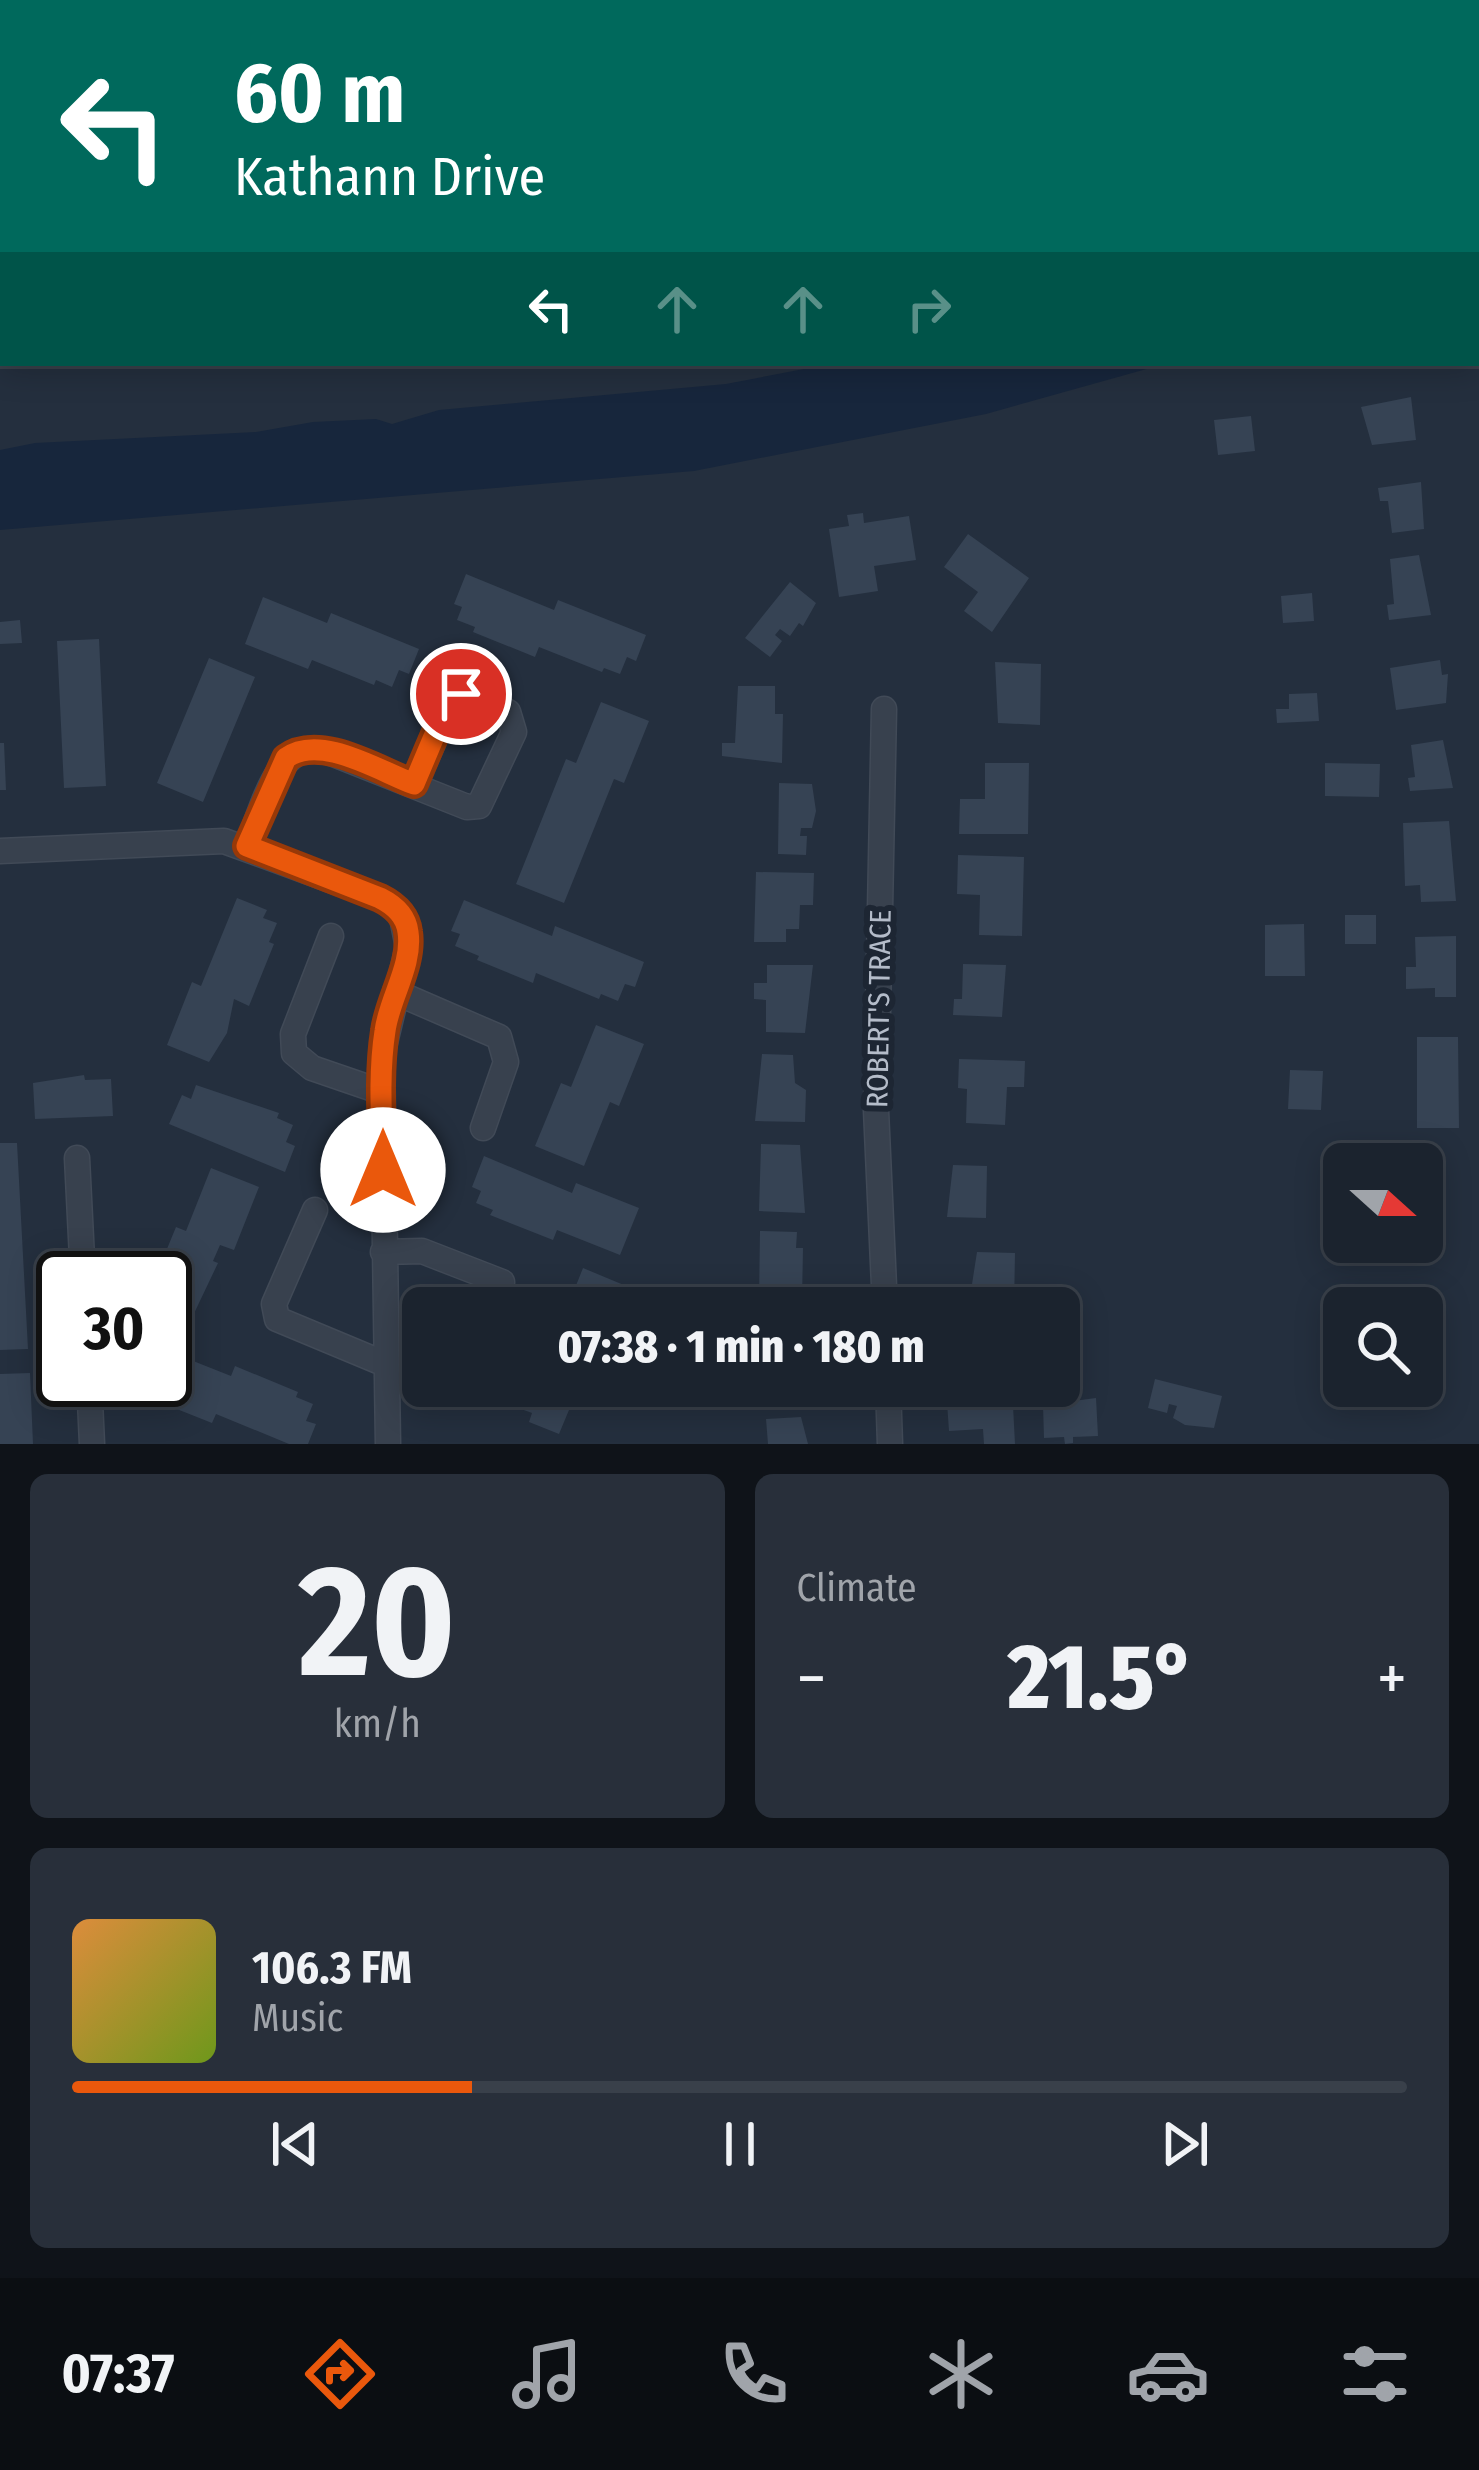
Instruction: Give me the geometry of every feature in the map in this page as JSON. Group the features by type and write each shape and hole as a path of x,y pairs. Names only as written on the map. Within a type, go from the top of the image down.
{"street":[{"path":"247,846 286,758 303,748 321,749 467,807 484,803 514,732 508,712 469,695 454,697 414,784"},
{"name":"ROBERT'S TRACE","path":"883,1287 876,1110 884,709"},
{"path":"0,851 208,840 247,846 393,904 409,936 385,1024 382,1092 388,1444"},
{"path":"331,935 293,1034 294,1053 312,1068 382,1092"},
{"path":"395,992 499,1037 506,1062 483,1128"},
{"path":"77,1158 82,1251"},
{"path":"315,1210 274,1304 277,1319 385,1364"},
{"path":"383,1252 422,1251 502,1282 500,1287"},
{"path":"90,1407 92,1444"},
{"path":"889,1407 890,1444"}],"water":[{"path":"819,366 1157,366 986,414 694,471 0,530 0,450 35,443 256,432 313,422 376,419 392,424 439,410 726,384"}],"building":[{"path":"1411,397 1416,440 1372,445 1361,407"},
{"path":"1251,416 1255,451 1218,455 1214,420"},
{"path":"1421,482 1424,529 1392,533 1388,501 1380,501 1378,488"},
{"path":"863,513 864,523 909,516 916,560 874,566 878,591 839,597 829,529 849,526 847,515"},
{"path":"968,534 1029,578 992,632 964,611 978,592 944,567"},
{"path":"1419,555 1431,615 1389,620 1387,605 1394,604 1390,559"},
{"path":"466,574 554,610 558,600 646,635 636,661 627,657 620,674 604,668 602,672 539,647 535,657 473,632 475,627 457,620 462,607 454,604"},
{"path":"790,582 816,603 803,626 799,623 790,636 780,629 775,635 782,641 770,657 745,638"},
{"path":"1312,593 1314,621 1283,623 1281,596"},
{"path":"263,597 327,623 331,613 419,649 409,674 399,670 392,687 376,680 374,685 312,660 308,669 245,644"},
{"path":"20,620 22,643 0,644 0,622"},
{"path":"99,639 106,786 64,788 57,641"},
{"path":"209,658 255,677 203,802 157,783"},
{"path":"1440,660 1442,675 1448,674 1446,703 1396,710 1390,668"},
{"path":"995,662 1041,664 1040,725 998,723"},
{"path":"738,686 775,686 775,714 783,714 782,763 722,756 722,743 735,743"},
{"path":"1317,693 1319,721 1277,723 1276,709 1289,709 1289,694"},
{"path":"601,702 649,721 624,783 614,779 564,903 516,884 566,759 576,763"},
{"path":"1443,740 1453,788 1410,791 1408,778 1415,777 1411,745"},
{"path":"0,743 4,743 6,790 0,790"},
{"path":"985,763 1029,763 1028,834 959,834 960,799 985,799"},
{"path":"1325,763 1380,764 1379,797 1325,796"},
{"path":"779,783 812,784 816,811 812,828 801,828 800,836 807,836 806,855 778,854"},
{"path":"1449,821 1456,901 1421,902 1420,885 1405,886 1403,823"},
{"path":"958,855 1024,857 1022,936 979,935 980,895 957,894"},
{"path":"756,872 814,873 813,905 800,905 799,929 786,929 786,942 754,942"},
{"path":"237,898 267,910 263,918 277,923 269,942 274,944 249,1006 234,999 227,1033 209,1062 167,1045 192,982 201,986"},
{"path":"464,900 552,936 555,926 644,962 635,987 625,984 618,1001 601,994 599,999 536,973 533,983 477,960 479,956 455,946 460,934 451,931"},
{"path":"1345,915 1376,915 1376,944 1345,944"},
{"path":"1304,924 1305,976 1265,976 1265,925"},
{"path":"1456,936 1456,997 1435,997 1435,988 1406,989 1406,967 1416,967 1415,937"},
{"path":"963,964 1006,965 1002,1017 953,1015 954,999 962,999"},
{"path":"767,965 813,965 805,1033 766,1032 766,1000 754,999 754,983 767,983"},
{"path":"596,1025 644,1044 619,1106 610,1102 584,1166 535,1146 561,1083 571,1087"},
{"path":"1417,1037 1458,1037 1459,1128 1417,1128"},
{"path":"762,1054 793,1055 795,1083 806,1090 805,1122 755,1121"},
{"path":"959,1059 1025,1061 1024,1087 1007,1087 1005,1125 966,1123 967,1089 958,1088"},
{"path":"1290,1070 1323,1071 1321,1110 1288,1109"},
{"path":"84,1075 85,1080 111,1079 113,1116 35,1119 33,1083"},
{"path":"196,1085 279,1113 277,1118 293,1125 286,1142 295,1146 285,1172 169,1124 182,1095 191,1099"},
{"path":"0,1143 17,1143 28,1349 0,1350"},
{"path":"761,1144 800,1145 805,1213 759,1211"},
{"path":"484,1156 572,1193 576,1183 639,1208 620,1255 557,1230 553,1240 490,1215 493,1210 476,1203 481,1191 472,1187"},
{"path":"953,1165 987,1166 986,1218 947,1217"},
{"path":"211,1168 259,1187 234,1250 220,1245 213,1261 218,1263 192,1318 192,1251 166,1251 176,1227 186,1231"},
{"path":"760,1231 797,1232 796,1248 803,1248 802,1287 759,1287"},
{"path":"977,1252 1015,1253 1014,1287 972,1287"},
{"path":"583,1268 629,1287 575,1287"},
{"path":"192,1361 231,1376 235,1366 298,1392 296,1397 313,1404 306,1421 316,1424 308,1444 289,1444 216,1414 212,1423 172,1407 192,1407"},
{"path":"30,1373 33,1444 0,1444 0,1374"},
{"path":"1155,1379 1222,1396 1214,1428 1185,1425 1173,1418 1177,1406 1169,1404 1167,1413 1148,1408"},
{"path":"1096,1398 1098,1436 1073,1437 1073,1443 1065,1444 1064,1437 1044,1438 1043,1407 1080,1407 1080,1400"},
{"path":"570,1407 559,1434 529,1422 532,1413 521,1409"},
{"path":"947,1407 1013,1407 1015,1444 984,1444 983,1429 949,1431"},
{"path":"801,1417 808,1444 768,1444 766,1419"}],"route":[{"path":"383,1170 382,1055 385,1024 405,963 406,925 393,904 247,846 286,758 303,748 321,749 414,784 449,701 461,694"}]}
